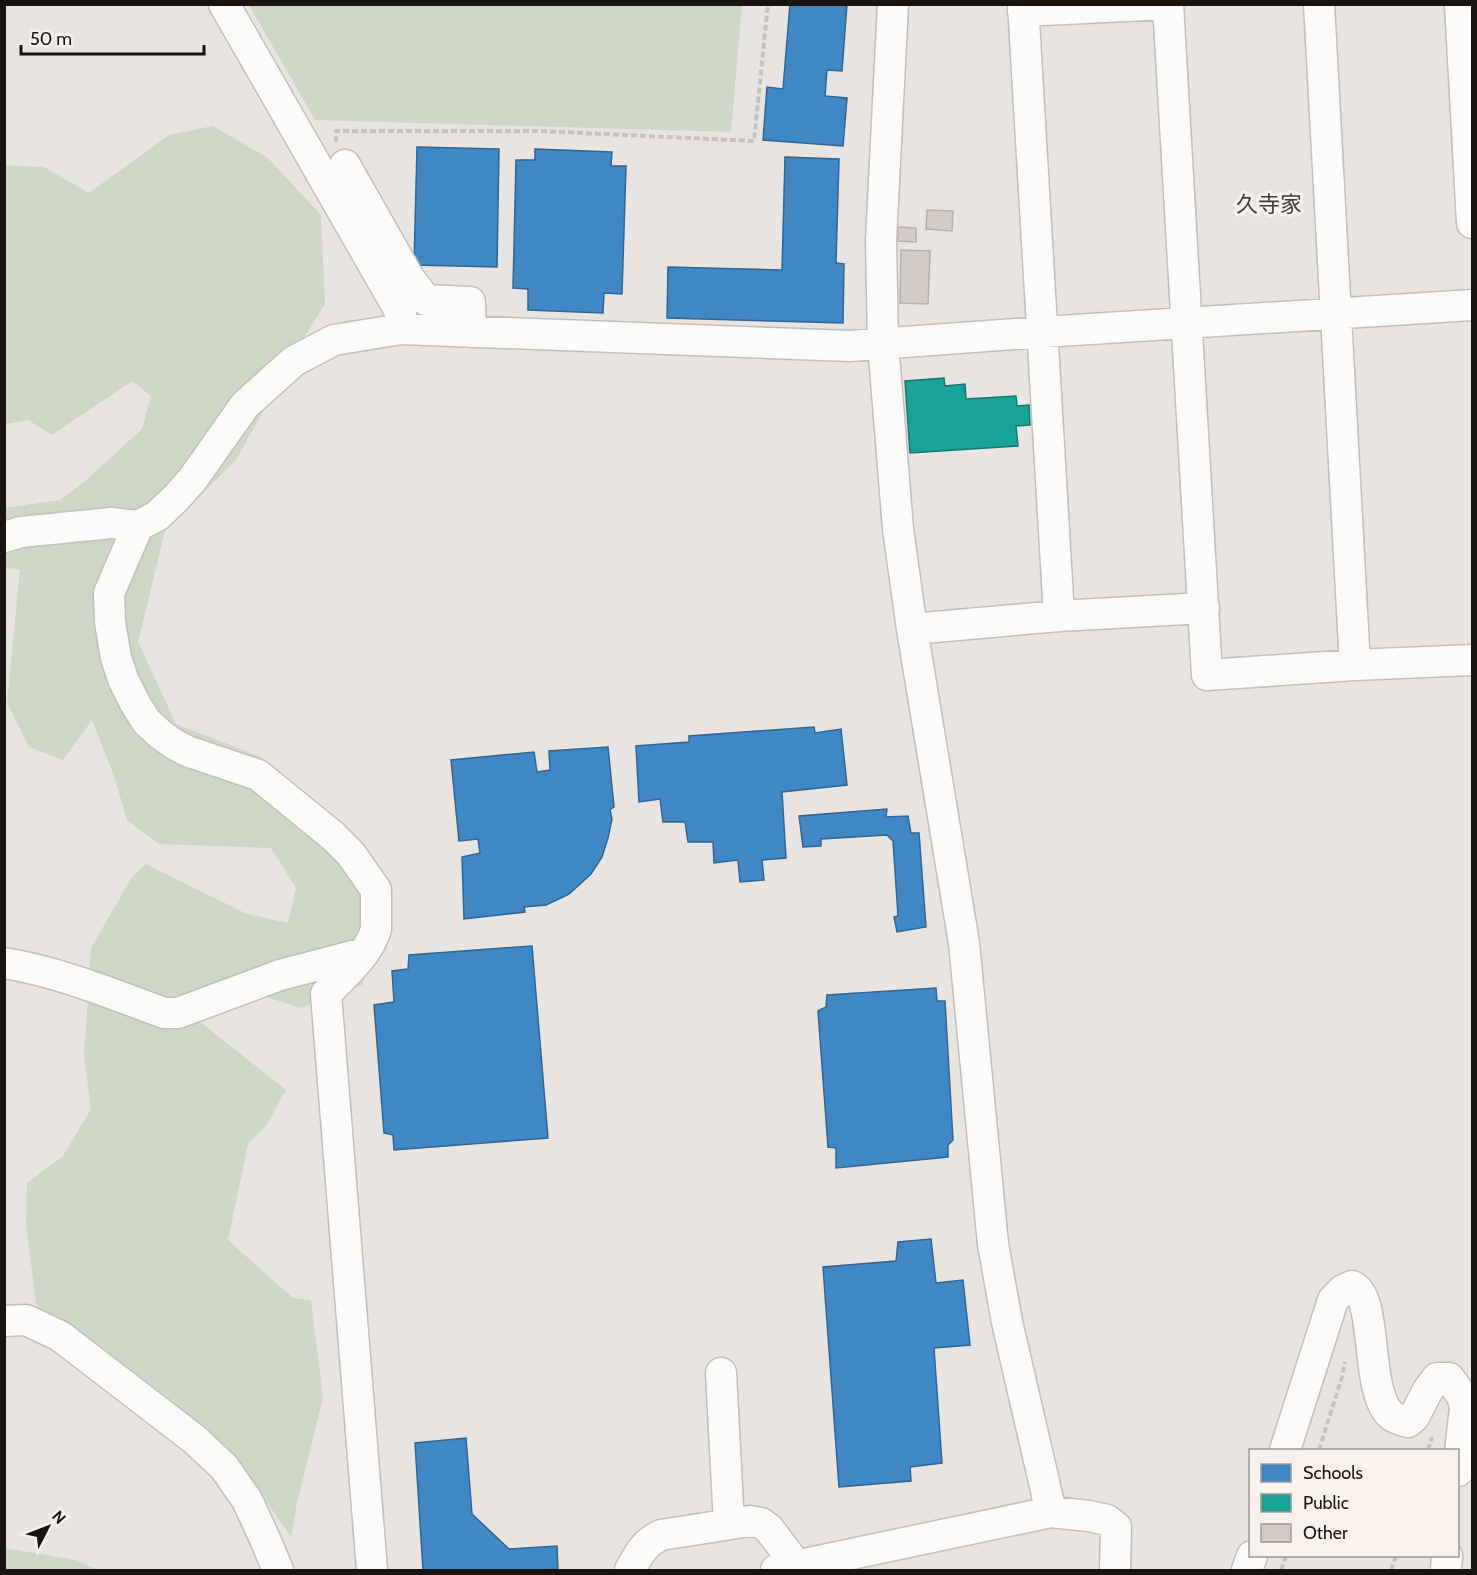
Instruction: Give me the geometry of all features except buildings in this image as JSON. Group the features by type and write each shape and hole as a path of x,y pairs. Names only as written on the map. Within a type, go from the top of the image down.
{"street":[{"path":"224,4 401,313 401,329"},
{"path":"893,4 881,240 883,343 898,529 912,629 964,944 993,1244 1008,1322 1051,1512"},
{"path":"1059,616 1023,8 1167,4 1207,675 1473,660"},
{"path":"1319,4 1355,665"},
{"path":"1460,4 1473,223"},
{"path":"345,165 409,279 426,300 470,302 471,332"},
{"path":"4,537 21,532 111,523 138,526 157,516 176,498 192,480 245,405 294,361 334,340 401,329 850,346 1473,305"},
{"path":"138,526 109,594 110,622 116,658 123,679 146,721 161,735 187,751 258,775 333,836 351,854 376,890 376,929 364,953 326,994 372,1570"},
{"path":"912,629 1059,616 1204,608"},
{"path":"4,963 24,966 72,980 164,1013 178,1013 280,975 364,953"},
{"path":"1285,1449 1333,1300 1343,1290 1352,1286 1356,1288 1365,1304 1375,1378 1383,1405 1389,1414 1398,1420 1408,1422 1414,1417 1437,1378 1449,1378 1462,1396 1465,1407 1459,1462"},
{"path":"4,1321 26,1320 60,1336 194,1439 224,1467 247,1500 278,1570"},
{"path":"721,1373 729,1524"},
{"path":"630,1570 641,1550 649,1541 661,1535 750,1521 760,1523 769,1530 786,1568 1051,1512 1089,1515 1107,1520 1116,1527 1115,1570"}],"path":[{"path":"345,165 336,148 336,131 539,131 754,141 768,4"}],"green space":[{"path":"249,5 742,5 731,132 315,120"},
{"path":"213,126 268,158 321,215 325,304 236,460 165,531 138,642 176,724 261,757 361,843 393,902 362,985 301,1008 219,982 199,1021 286,1090 266,1126 248,1144 228,1240 293,1298 311,1300 323,1398 291,1537 266,1501 164,1396 37,1310 26,1225 27,1183 63,1156 91,1109 84,1056 91,948 132,877 146,864 247,914 288,923 296,888 271,848 159,844 127,820 114,776 92,720 63,760 29,747 7,703 20,569 5,568 5,508 60,500 84,482 142,429 151,396 132,381 52,435 28,420 5,424 4,165 44,167 89,193 169,135"},
{"path":"4,1548 76,1560 98,1570 5,1570"}],"district":[{"name":"久寺家","path":"1269,204"}]}
